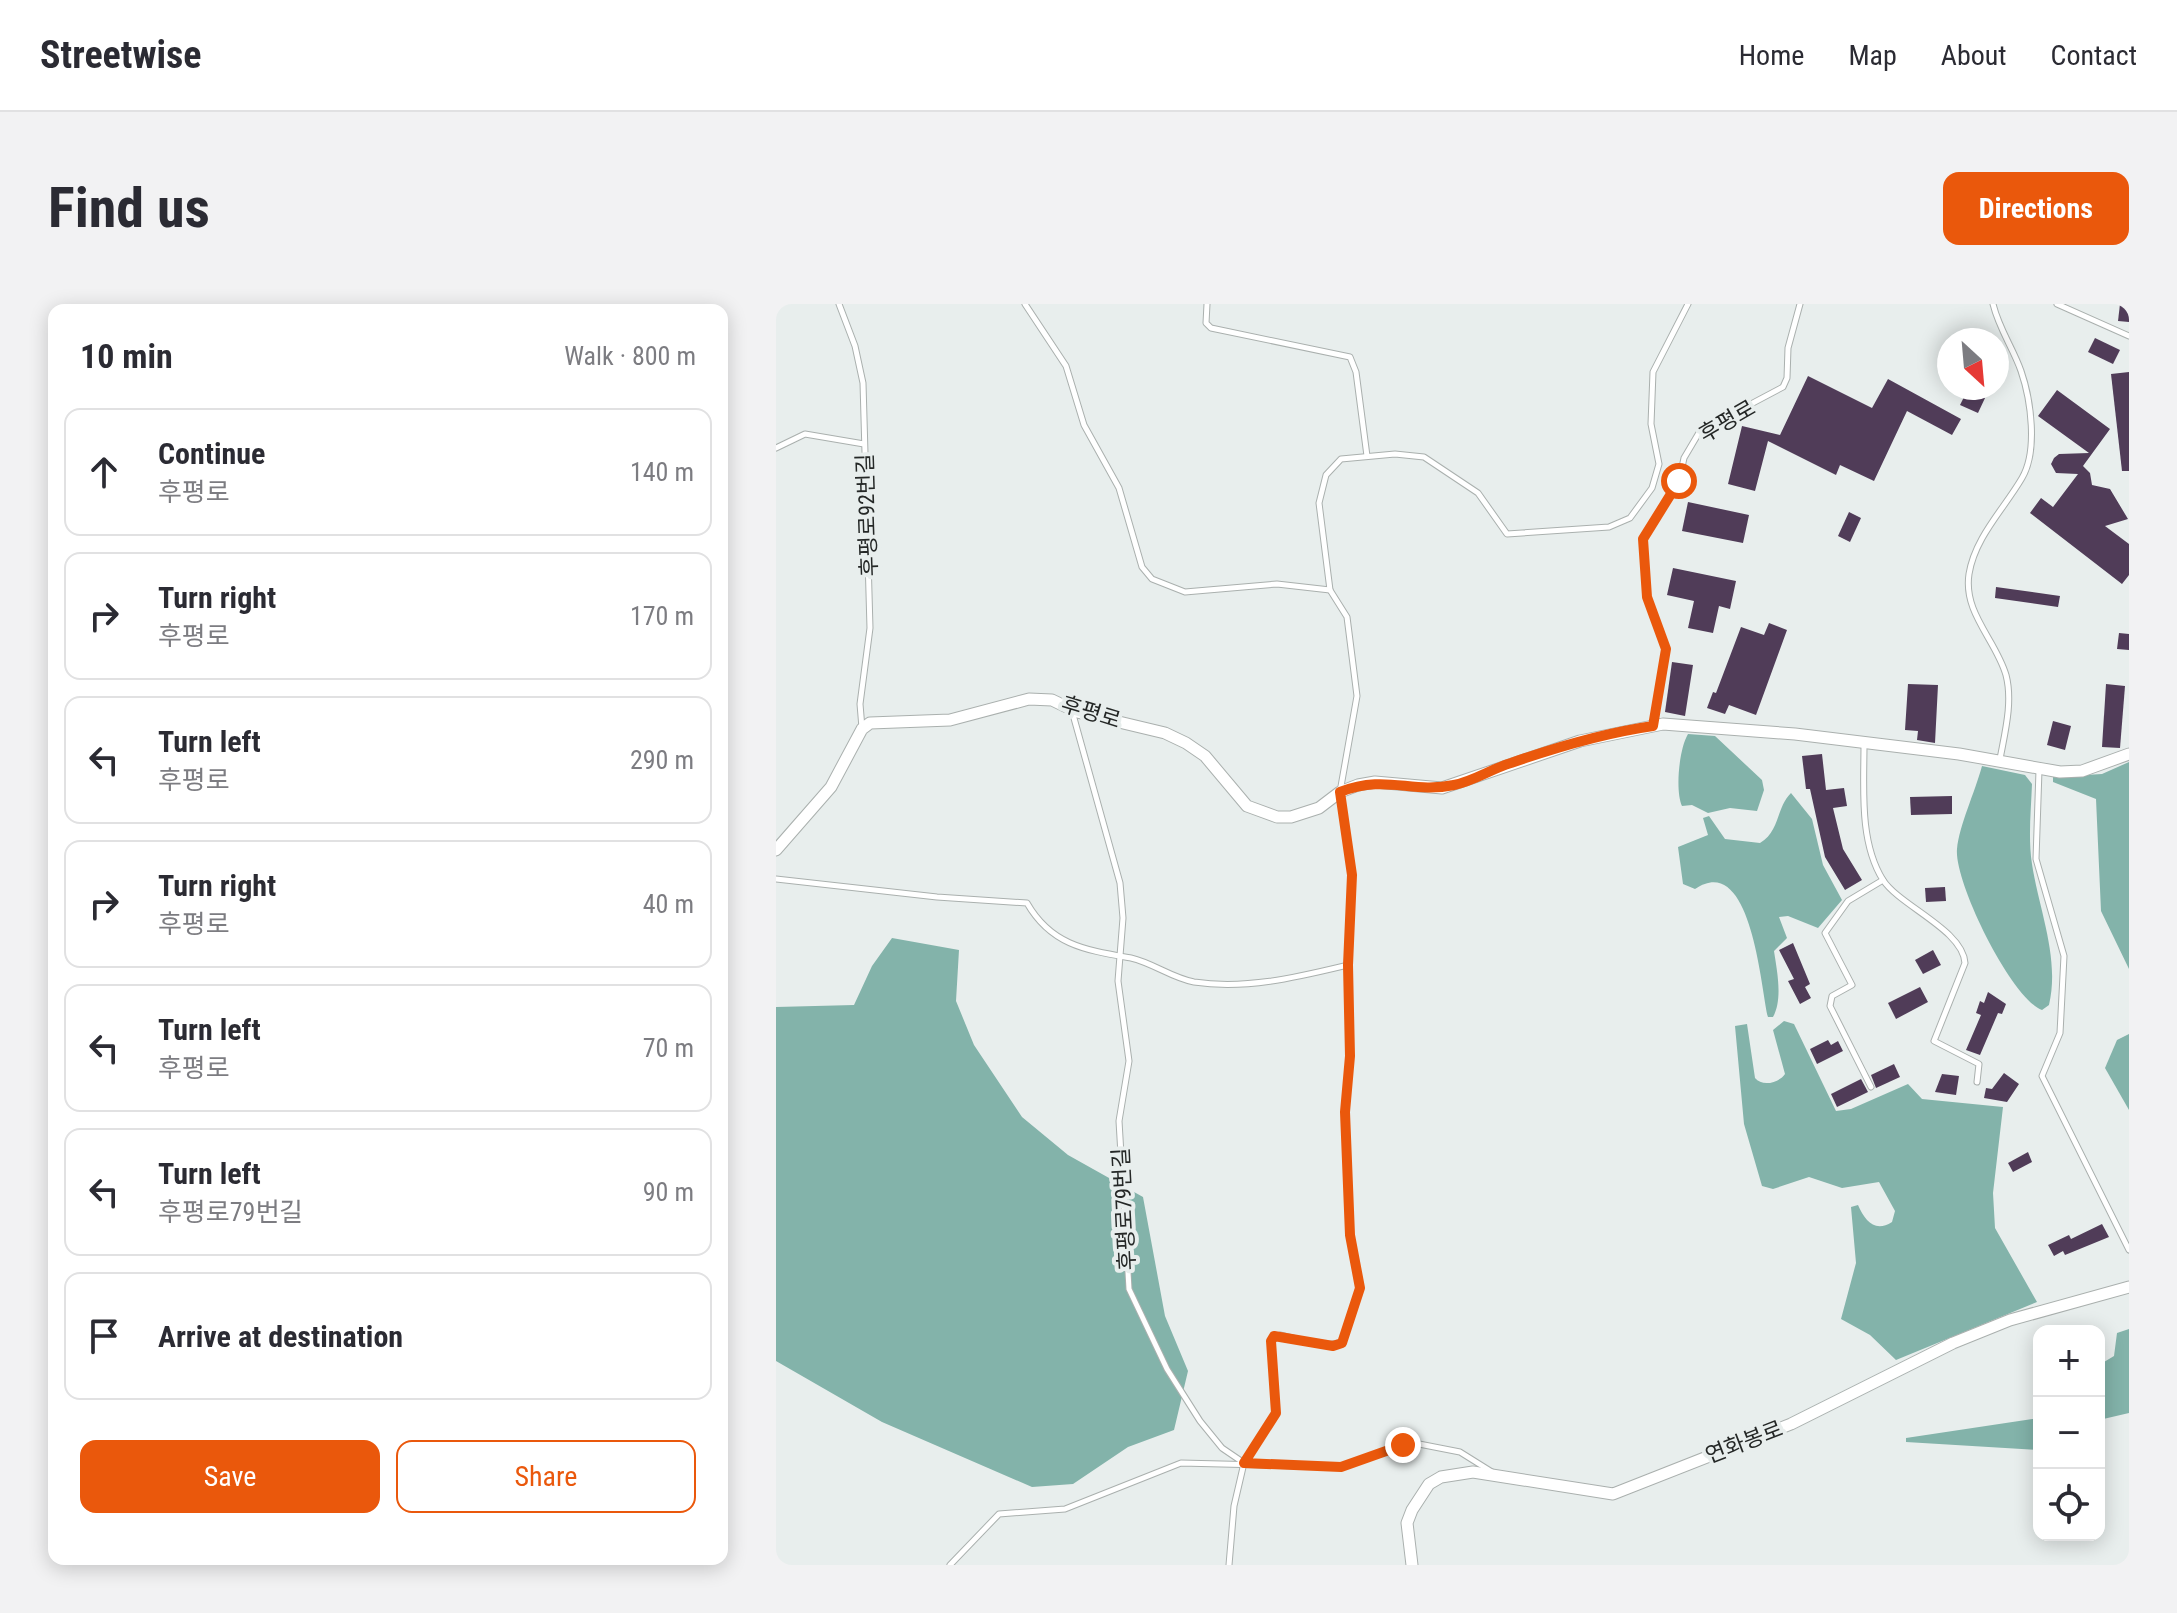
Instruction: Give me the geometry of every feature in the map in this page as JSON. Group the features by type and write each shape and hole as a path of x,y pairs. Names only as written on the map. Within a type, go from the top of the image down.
{"street":[{"name":"후평로","path":"862,729 881,721 970,717 1029,699 1052,700 1071,710 1165,733 1186,743 1205,756 1247,806 1277,817 1303,815 1319,808 1340,792 1375,782 1419,788 1460,784 1507,764 1580,741 1653,726 1739,728 2000,762 2039,770 2082,771 2129,754"},
{"path":"776,850 831,787 862,729"},
{"name":"연화봉로","path":"1412,1565 1407,1523 1417,1498 1429,1484 1453,1473 1496,1475 1613,1494 1791,1424 1953,1343 2010,1320 2040,1308 2129,1287"}],"lane":[{"name":"후평로92번길","path":"839,304 860,364 870,628 860,704 862,729"},
{"path":"1025,304 1066,366 1084,425 1119,488 1142,567 1152,579 1185,592 1277,584 1330,590"},
{"path":"1207,304 1206,323 1211,328 1350,357 1356,372 1367,456"},
{"path":"1229,1565 1234,1506 1244,1463 1276,1413 1271,1341 1274,1336 1333,1346 1342,1343 1358,1302 1360,1288 1350,1235 1345,1112 1350,1056 1348,965 1352,875 1340,792 1357,696 1347,617 1330,590 1320,520 1321,489 1326,475 1341,459 1411,454 1424,457 1478,493 1507,534 1609,527 1630,518 1657,476 1659,464 1650,404 1653,372 1688,304"},
{"name":"후평로","path":"1653,726 1666,649 1647,597 1643,539 1679,481 1684,458 1700,431 1783,387 1787,378 1788,348 1800,304"},
{"path":"1993,304 1998,325 2024,381 2031,444 2023,476 1985,533 1969,574 1969,595 1999,658 2008,687 2000,762"},
{"path":"2057,304 2129,336"},
{"path":"776,448 805,434 864,444"},
{"name":"후평로79번길","path":"1071,710 1120,883 1123,918 1117,957 1129,1061 1119,1121 1129,1289 1167,1369 1200,1421 1222,1448 1244,1463"},
{"path":"1864,745 1865,816 1872,853 1883,880 1937,925 1964,954 1965,963 1934,1041 1979,1064 1977,1082"},
{"path":"2039,770 2036,859 2064,956 2060,1033 2042,1076 2129,1250"},
{"path":"776,879 925,896 1019,901 1027,903 1043,929 1058,938 1132,959 1194,982 1262,983 1348,965"},
{"path":"1871,1087 1830,1006 1832,996 1852,985 1825,933 1848,901 1883,880"},
{"path":"950,1565 993,1519 1007,1512 1065,1509 1173,1465 1244,1463 1341,1467 1414,1443 1460,1452 1496,1475"}],"green space":[{"path":"1688,734 1715,736 1762,780 1764,790 1757,811 1730,808 1708,813 1692,805 1682,806 1679,770"},
{"path":"2129,762 2129,969 2101,911 2096,799 2053,782 2053,777 2102,774"},
{"path":"1982,766 2025,775 2032,784 2031,854 2052,970 2049,1005 2042,1010 2029,1001 2001,962 1974,911 1959,865 1958,840"},
{"path":"1791,793 1812,819 1823,865 1842,900 1818,928 1788,916 1779,917 1787,938 1774,951 1778,1002 1773,1017 1768,1017 1757,954 1741,905 1729,889 1714,882 1695,889 1683,884 1678,847 1708,835 1703,818 1709,816 1725,839 1760,843 1775,826"},
{"path":"892,938 959,950 956,1001 974,1045 1022,1117 1068,1155 1143,1197 1165,1316 1188,1371 1174,1430 1128,1447 1073,1484 1032,1487 882,1422 776,1361 776,1007 854,1005 872,966"},
{"path":"1784,1021 1794,1024 1836,1111 1851,1109 1908,1084 1922,1099 2003,1107 1993,1193 1995,1228 2037,1302 1896,1360 1870,1335 1841,1319 1856,1263 1851,1207 1858,1205 1867,1220 1876,1226 1892,1222 1895,1211 1879,1182 1842,1188 1809,1177 1773,1189 1762,1186 1744,1124 1735,1026 1747,1024 1755,1078 1770,1083 1785,1074 1773,1030"},
{"path":"2129,1034 2129,1110 2105,1068 2117,1040"},
{"path":"2129,1329 2129,1413 2105,1419 2105,1361 2114,1356 2117,1333"},
{"path":"2033,1419 2033,1450 1906,1442 1906,1438"}],"building":[{"path":"2120,304 2129,304 2129,322 2118,321"},
{"path":"2095,338 2120,350 2113,364 2088,352"},
{"path":"2129,372 2129,471 2122,471 2111,374"},
{"path":"1808,376 1872,408 1888,379 1961,419 1952,435 1907,411 1874,481 1840,465 1836,475 1768,441 1755,491 1728,484 1742,426 1780,435"},
{"path":"2057,390 2110,429 2083,466 2090,473 2092,485 2110,489 2128,519 2105,526 2129,544 2129,575 2122,584 2030,513 2041,498 2053,507 2078,474 2056,473 2051,464 2054,458 2059,454 2089,453 2038,416"},
{"path":"1962,400 1984,400 1978,413 1960,405"},
{"path":"1688,502 1749,515 1743,543 1682,531"},
{"path":"1849,512 1861,518 1850,542 1838,536"},
{"path":"1673,568 1736,581 1730,609 1719,606 1713,633 1688,628 1694,601 1667,595"},
{"path":"1996,587 2060,596 2058,607 1995,598"},
{"path":"1769,623 1787,630 1756,715 1729,705 1725,714 1707,708 1713,692 1716,693 1741,627 1764,635"},
{"path":"2119,633 2129,634 2129,650 2117,649"},
{"path":"1672,662 1693,665 1685,716 1665,712"},
{"path":"1908,684 1938,685 1935,743 1917,740 1918,731 1905,730"},
{"path":"2106,684 2125,686 2120,748 2102,747"},
{"path":"2053,721 2071,726 2065,750 2047,745"},
{"path":"1822,754 1826,790 1844,788 1847,806 1833,808 1843,849 1862,880 1845,890 1825,857 1810,789 1806,789 1802,756"},
{"path":"1952,796 1952,814 1911,815 1910,797"},
{"path":"1945,887 1946,901 1926,902 1925,888"},
{"path":"1793,943 1810,984 1805,987 1811,998 1800,1004 1788,981 1794,979 1779,950"},
{"path":"1933,950 1941,965 1923,974 1915,960"},
{"path":"1920,987 1928,1002 1896,1019 1888,1003"},
{"path":"1988,992 2006,1004 2002,1014 1998,1013 1980,1055 1966,1050 1981,1015 1976,1013 1980,1001 1984,1003"},
{"path":"1828,1040 1831,1045 1838,1041 1843,1051 1817,1064 1810,1049"},
{"path":"1894,1064 1900,1077 1876,1088 1871,1075"},
{"path":"2004,1073 2019,1084 2007,1102 1984,1098 1986,1088 1992,1089"},
{"path":"1942,1074 1959,1076 1956,1095 1935,1092"},
{"path":"1861,1079 1868,1092 1837,1107 1831,1094"},
{"path":"2028,1152 2032,1162 2013,1172 2008,1163"},
{"path":"2102,1224 2109,1237 2065,1255 2063,1251 2054,1256 2048,1245 2069,1235 2071,1239"}],"route":[{"path":"1403,1445 1341,1467 1244,1463 1276,1413 1271,1341 1274,1336 1322,1345 1342,1343 1358,1302 1360,1288 1350,1235 1345,1112 1350,1056 1348,953 1352,875 1340,792 1375,782 1442,788 1580,741 1653,726 1666,649 1663,634 1649,607 1643,539 1679,481"}]}
